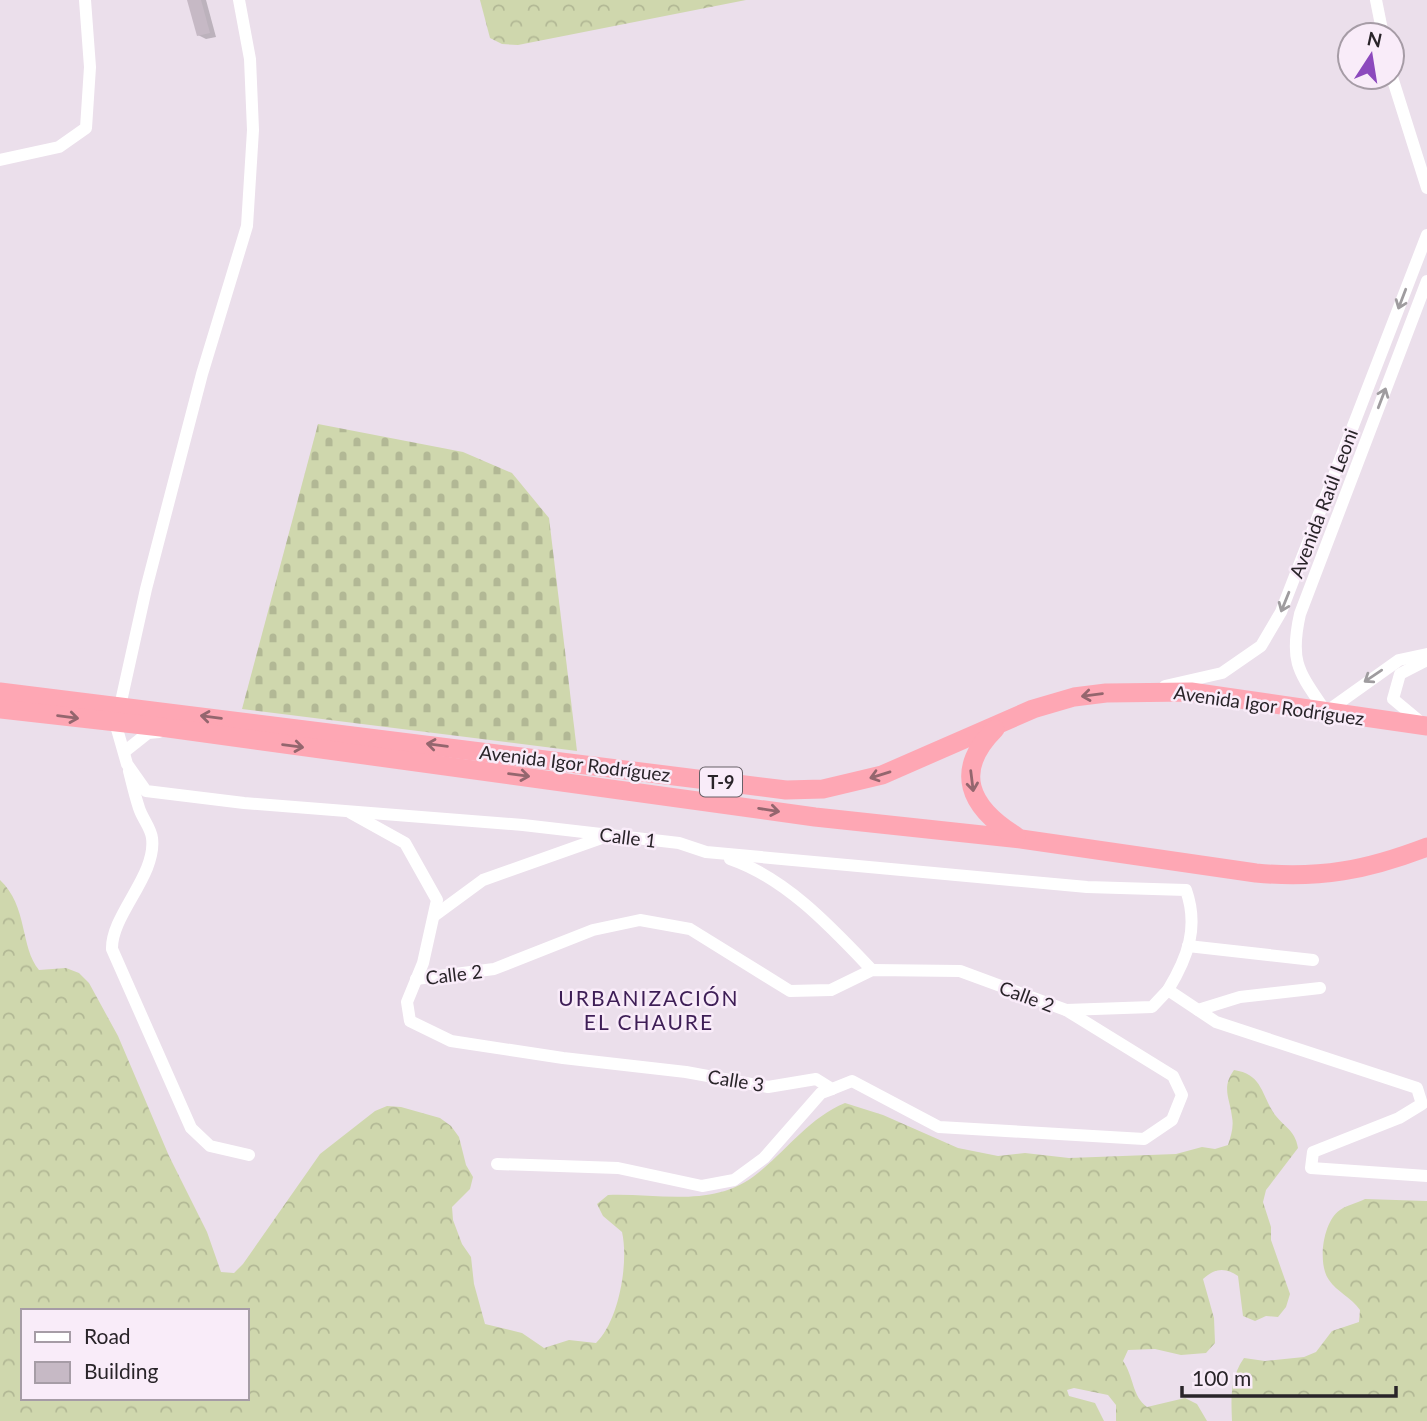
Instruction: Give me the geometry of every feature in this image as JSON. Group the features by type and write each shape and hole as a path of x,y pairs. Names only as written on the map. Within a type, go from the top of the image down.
{"highway":[{"name":"Avenida Igor Rodríguez","path":"0,709 118,714 786,790 823,789 882,775 1000,723 1074,697 1141,691 1191,692 1427,726"},
{"name":"Avenida Igor Rodríguez","path":"0,692 118,714 179,730 815,817 1021,839 1290,876 1335,874 1427,847"},
{"name":"T-9","path":"1000,723 980,743 972,760 969,779 981,808 995,823 1021,839"},
{"name":"T-9","path":"1383,862 1427,841"}],"street":[{"path":"0,160 59,147 86,128 90,67 85,0"},
{"path":"118,714 146,589 202,374 247,226 253,130 250,59 239,0"},
{"path":"1376,0 1380,21"},
{"path":"1396,91 1427,188"},
{"name":"Avenida Raúl Leoni","path":"1141,691 1222,673 1261,646 1281,612 1427,235"},
{"name":"Avenida Raúl Leoni","path":"1326,712 1300,674 1293,645 1300,614 1427,281"},
{"path":"1326,712 1399,660 1427,654"},
{"path":"1427,660 1400,674 1394,699 1427,726"},
{"name":"Calle 1","path":"118,714 126,758 146,791 244,803 610,835 679,843 706,852 1087,887 1186,890 1193,911 1192,937 1188,946"},
{"path":"179,730 148,733 126,758 139,808 152,839 145,871 130,905 115,927 112,949 191,1128 209,1146 249,1155"},
{"path":"348,811 405,843 438,900 416,979"},
{"path":"434,916 483,880 610,835"},
{"path":"706,852 750,866 820,916 872,970"},
{"name":"Calle 2","path":"416,979 494,969 593,930 640,920 690,929 790,991 831,990 872,970 960,971 1066,1010 1152,1007 1168,990"},
{"path":"1313,960 1188,946 1168,990 1216,1022 1417,1088 1422,1104 1399,1118 1313,1152 1311,1168 1427,1176"},
{"name":"Calle 3","path":"416,979 407,1002 410,1021 452,1041 563,1058 686,1072 768,1087 816,1079 832,1089 852,1081 940,1127 1144,1139 1172,1119 1182,1095 1173,1076 1066,1010"},
{"path":"1198,1010 1240,997 1320,988"},
{"path":"497,1164 618,1168 702,1185 734,1181 764,1158 821,1093 832,1089"}],"green space":[{"path":"480,0 746,0 518,45 502,44 490,38"},
{"path":"318,424 463,452 512,473 549,518 577,751 242,709"},
{"path":"0,880 15,902 29,950 39,970 66,968 79,973 89,983 118,1036 169,1156 207,1232 221,1272 234,1273 243,1264 320,1154 375,1111 387,1106 401,1107 440,1118 451,1126 459,1137 466,1165 473,1177 470,1189 452,1207 453,1220 462,1244 471,1257 474,1284 485,1324 522,1333 544,1348 569,1340 596,1343 611,1321 623,1275 624,1244 622,1232 603,1216 597,1204 608,1195 686,1197 723,1191 758,1173 810,1125 845,1103 883,1115 958,1148 998,1156 1025,1153 1069,1158 1176,1154 1202,1147 1215,1149 1228,1145 1233,1124 1227,1093 1228,1082 1234,1070 1250,1075 1263,1091 1273,1112 1294,1136 1298,1148 1266,1190 1263,1202 1271,1227 1271,1240 1290,1294 1286,1307 1278,1317 1266,1316 1255,1321 1243,1316 1238,1276 1224,1270 1212,1273 1203,1279 1214,1318 1215,1343 1206,1353 1181,1355 1155,1349 1128,1350 1123,1361 1138,1397 1147,1407 1185,1398 1197,1404 1207,1421 1116,1421 1116,1405 1108,1395 1074,1388 1067,1390 1069,1396 1095,1403 1104,1421 0,1421"},
{"path":"1365,1199 1427,1201 1427,1421 1232,1421 1234,1381 1244,1358 1265,1361 1304,1357 1316,1352 1332,1331 1359,1322 1360,1310 1336,1288 1325,1273 1323,1254 1326,1233 1334,1216 1343,1208"}],"building":[{"path":"187,0 201,0 210,33 197,36"}],"district":[{"name":"URBANIZACIÓN EL CHAURE","path":"649,1009"}]}
